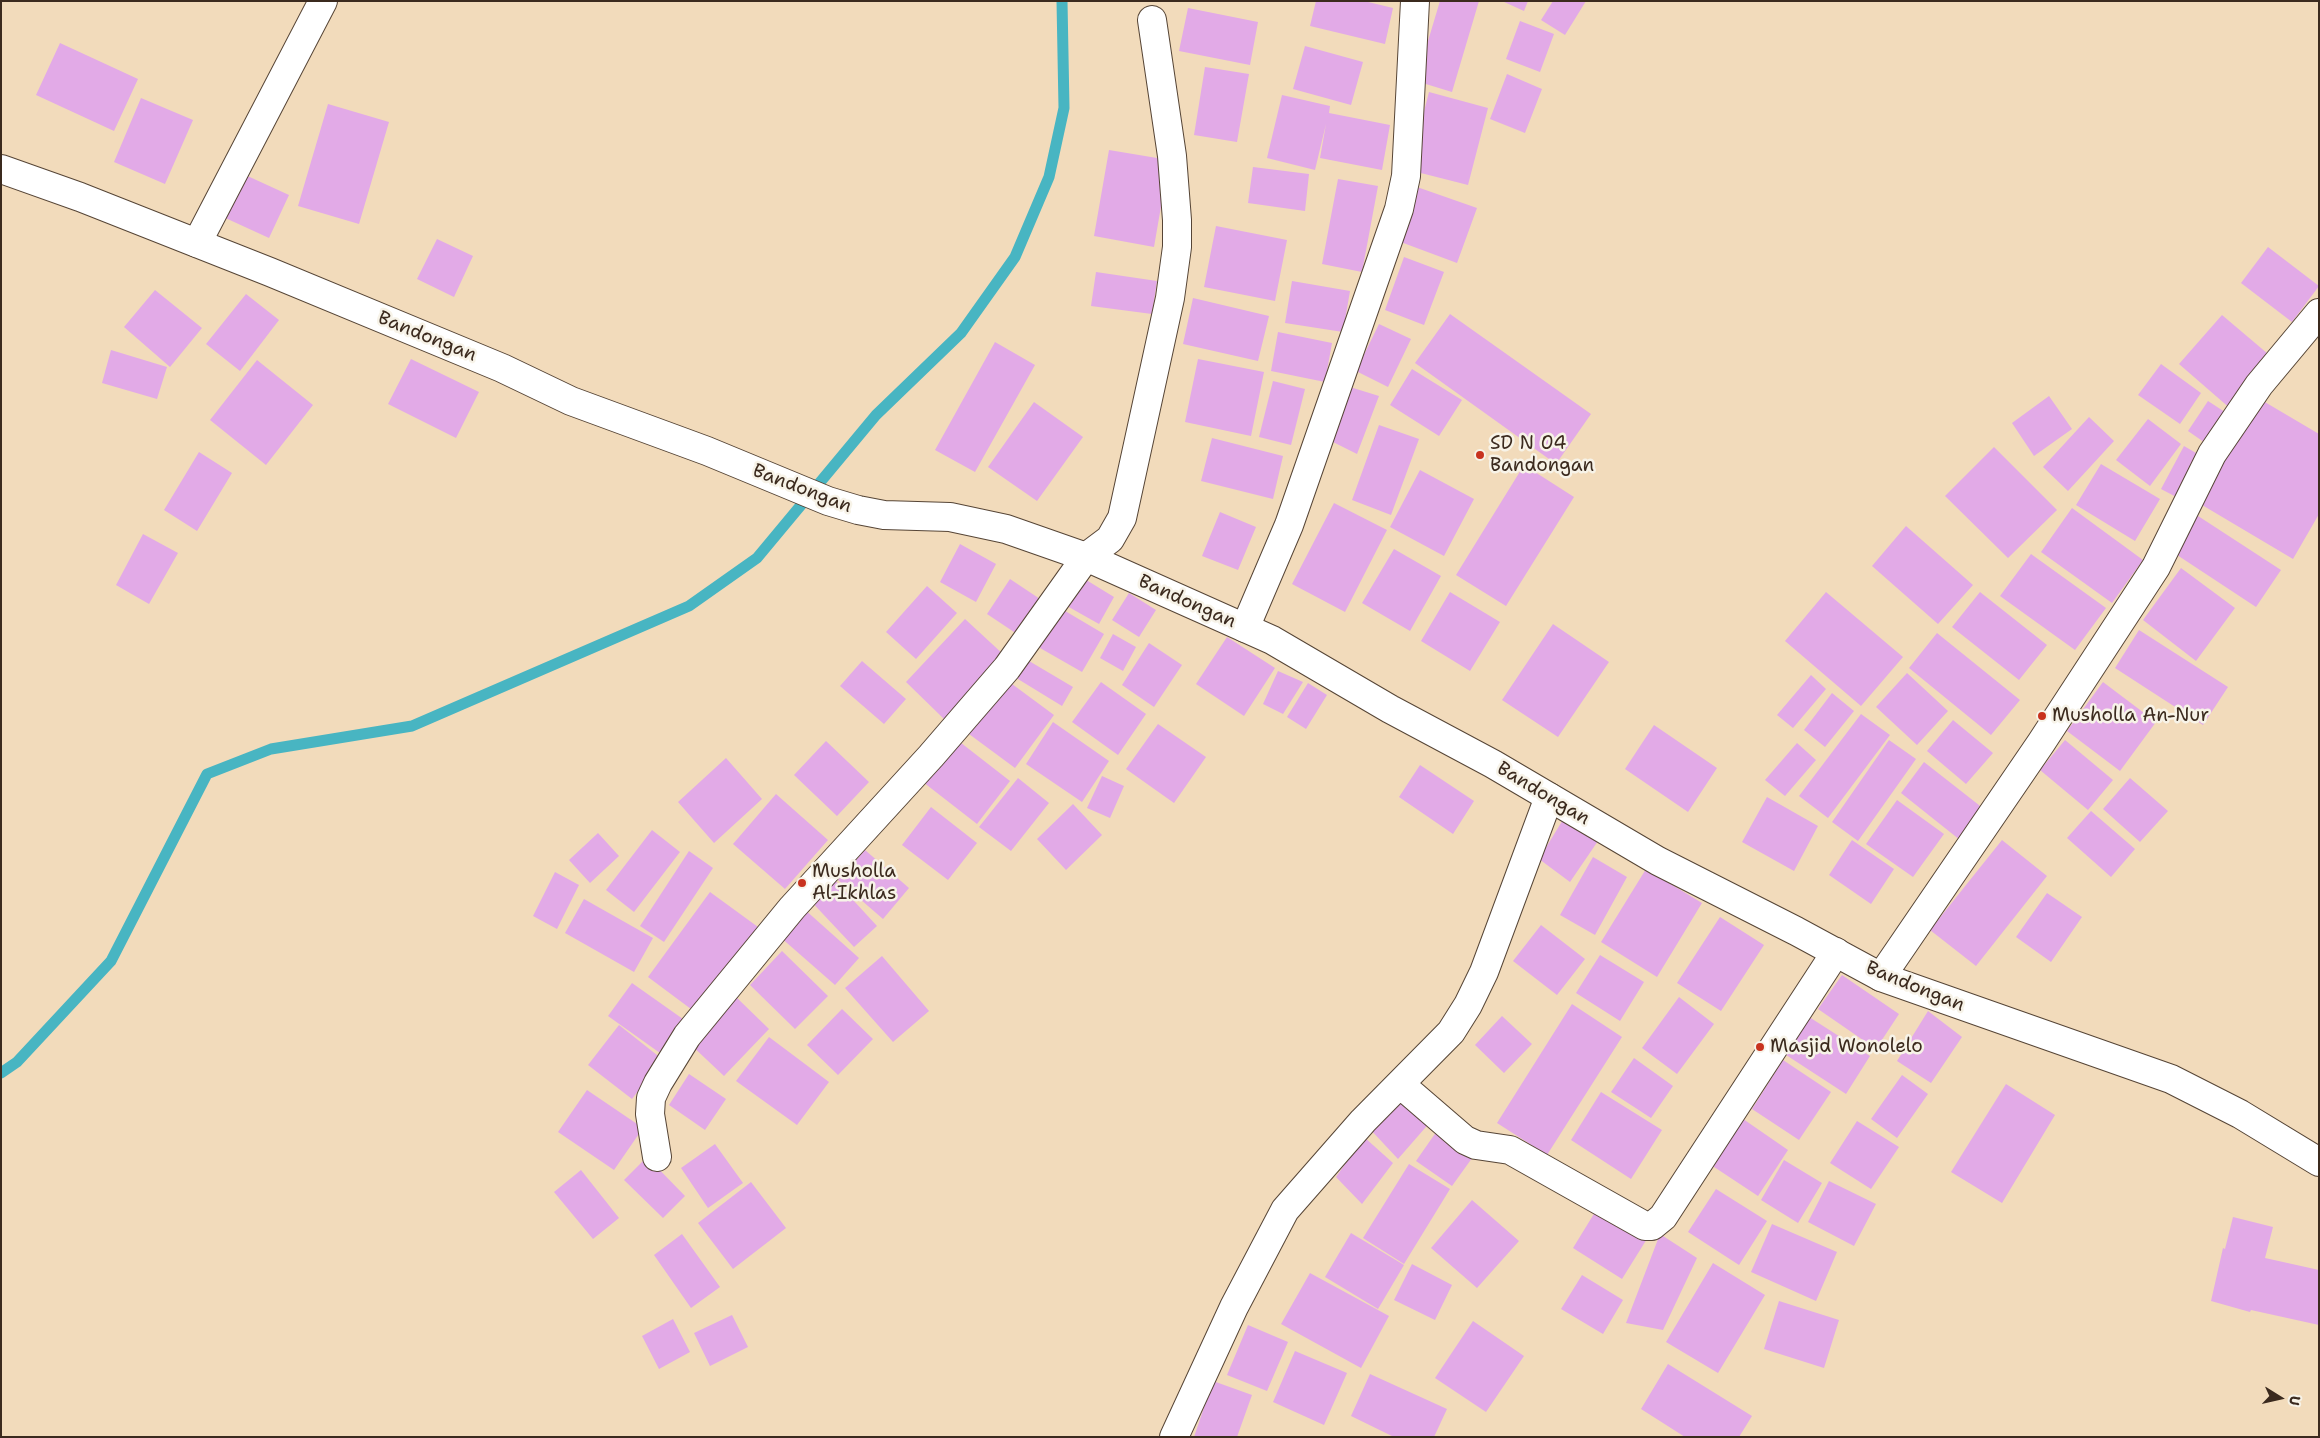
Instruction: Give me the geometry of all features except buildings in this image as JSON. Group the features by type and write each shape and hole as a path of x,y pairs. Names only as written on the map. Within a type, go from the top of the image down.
{"street":[{"path":"197,243 323,1"},
{"path":"1245,628 1289,524 1399,209 1406,176 1415,1"},
{"path":"657,1157 650,1114 651,1098 687,1036 792,908 931,756 1007,668 1086,557 1110,539 1122,518 1170,298 1176,255 1177,220 1174,185 1152,20"},
{"name":"Bandongan","path":"1,169 80,197 197,243 502,368 571,401 707,451 828,502 884,515 950,517 1006,529 1086,557 1272,640 1390,709 1493,764 1658,861 1881,977 2171,1079 2240,1114 2319,1162"},
{"path":"1881,977 2041,743 2156,567 2212,454 2259,385 2319,313"},
{"path":"1174,1437 1234,1307 1285,1210 1363,1121 1451,1032 1468,1005 1484,972 1549,797"},
{"path":"1400,1084 1465,1140 1476,1145 1510,1150 1645,1226 1652,1226 1663,1217 1836,952"}],"waterway":[{"path":"1,1073 17,1062 111,961 207,774 271,749 412,726 689,606 757,558 876,415 961,333 1015,257 1049,177 1064,108 1062,1"}],"place":[{"name":"SD N 04 Bandongan","path":"1480,455"},
{"name":"Musholla An-Nur","path":"2042,716"},
{"name":"Musholla Al-Ikhlas","path":"802,883"},
{"name":"Masjid Wonolelo","path":"1760,1047"}]}
